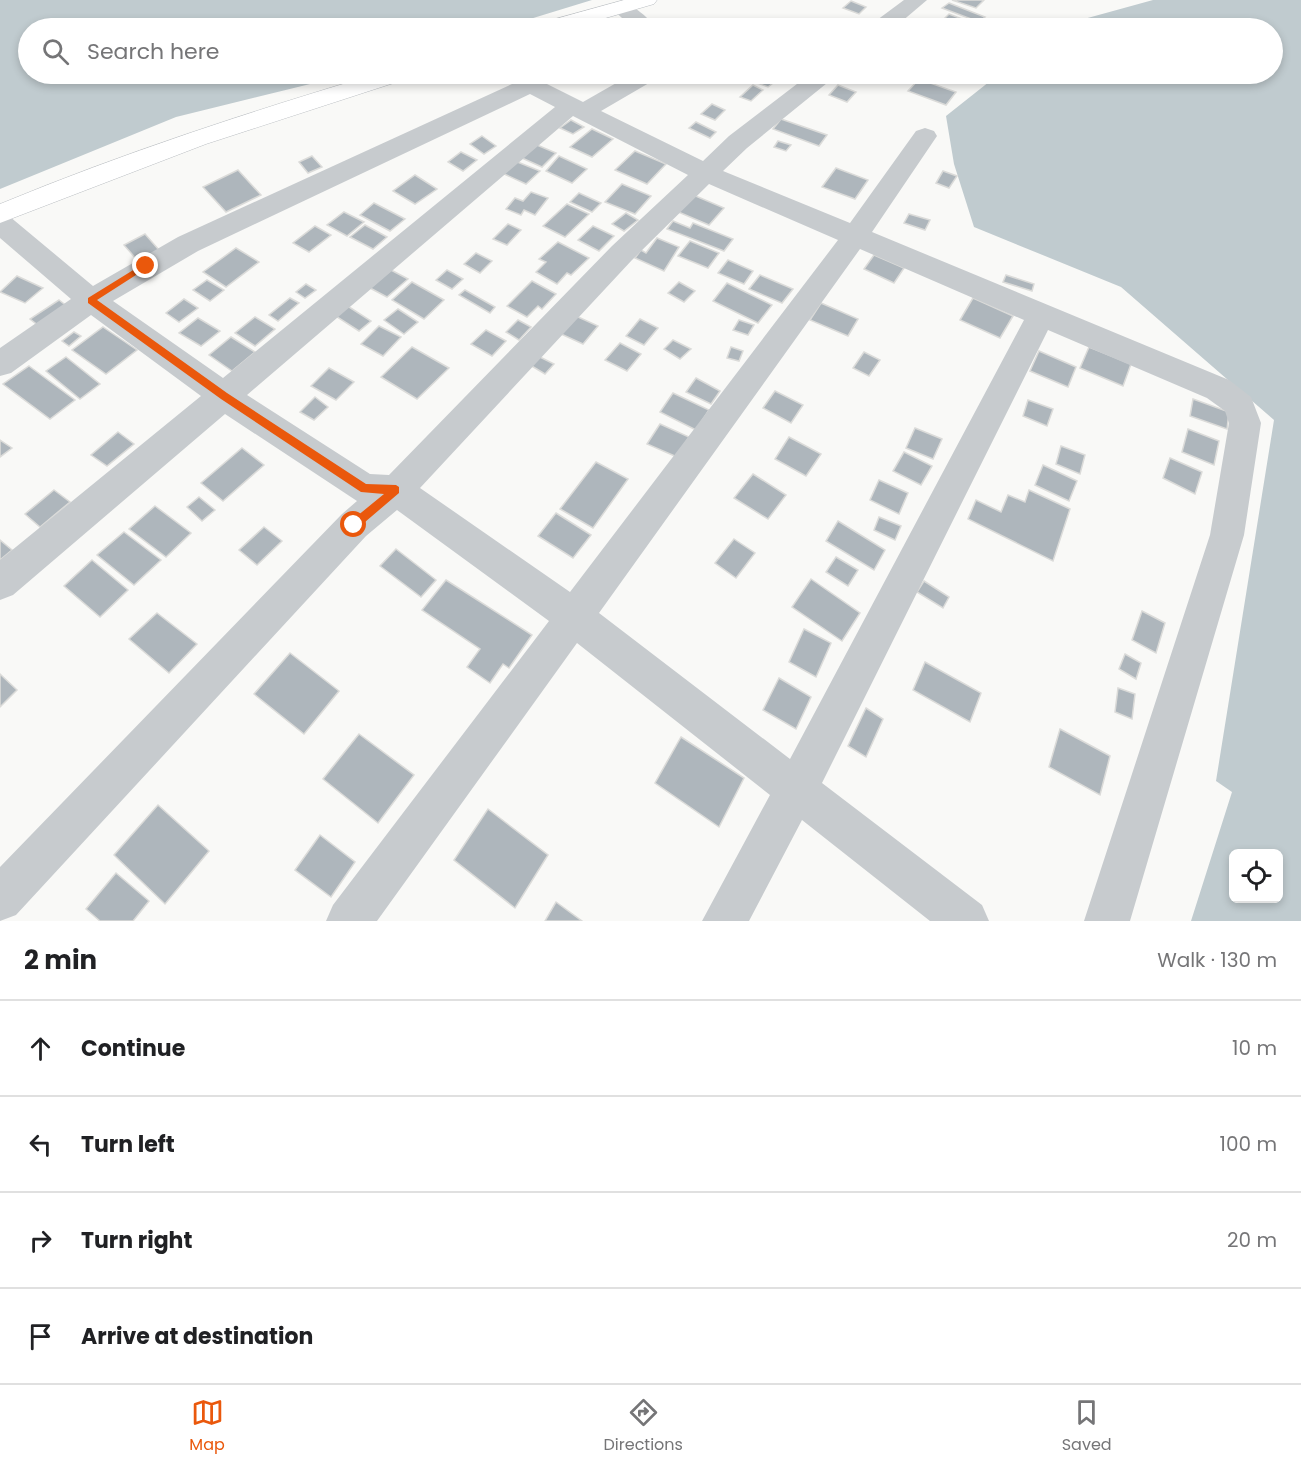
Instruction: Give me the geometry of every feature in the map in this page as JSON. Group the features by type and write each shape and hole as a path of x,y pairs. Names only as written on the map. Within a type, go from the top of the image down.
{"main road":[{"path":"585,18 647,0"},
{"path":"0,214 74,183 174,146 367,84"}],"street":[{"path":"894,18 917,0"},
{"path":"621,8 633,18"},
{"path":"0,364 91,300 188,244 510,84"},
{"path":"530,84 705,173 1218,389 1236,399 1243,411 1245,423 1227,535 1107,921"},
{"path":"0,583 224,396 577,109 628,84"},
{"path":"0,899 354,525 396,490 622,253 738,142 811,84"},
{"path":"349,921 855,237 925,136"},
{"path":"0,223 91,300 224,396 364,489 396,490 573,616 966,921"},
{"path":"725,921 1041,315"}],"shaded area":[{"path":"0,0 592,0 534,18 18,18 18,84 310,84 176,117 0,189"},
{"path":"1153,0 1301,0 1301,921 1191,921 1232,792 1216,781 1274,420 1121,287 974,227 954,164 946,116 986,84 1283,84 1283,18 1088,18"}],"building":[{"path":"952,0 984,0 976,8"},
{"path":"851,1 866,7 859,14 843,8"},
{"path":"949,3 985,17 968,18 942,8"},
{"path":"949,14 960,18 945,18"},
{"path":"914,84 933,84 956,92 946,105 908,91"},
{"path":"753,85 763,90 751,101 740,97"},
{"path":"838,85 856,92 847,102 829,95"},
{"path":"712,104 725,110 715,120 701,114"},
{"path":"781,119 827,135 819,146 773,129"},
{"path":"571,120 584,127 573,134 560,128"},
{"path":"696,122 716,132 710,138 689,128"},
{"path":"592,129 613,139 592,157 570,147"},
{"path":"482,136 496,146 484,154 470,144"},
{"path":"778,141 791,145 786,151 774,147"},
{"path":"537,145 556,153 542,167 522,158"},
{"path":"635,151 666,164 647,184 615,170"},
{"path":"461,152 477,160 463,171 448,162"},
{"path":"312,156 322,167 308,173 299,162"},
{"path":"559,156 587,169 572,183 546,171"},
{"path":"515,161 540,171 526,184 502,173"},
{"path":"836,168 868,180 855,199 822,187"},
{"path":"238,170 261,195 226,212 203,187"},
{"path":"943,171 957,176 949,188 936,183"},
{"path":"415,175 437,189 415,204 393,191"},
{"path":"622,184 651,196 635,214 605,202"},
{"path":"531,192 548,198 535,215 524,210 521,215 506,209 515,198 523,201"},
{"path":"579,193 601,203 592,212 570,202"},
{"path":"691,194 724,208 709,225 676,211"},
{"path":"374,203 405,219 390,231 360,215"},
{"path":"567,204 589,214 565,237 543,226"},
{"path":"344,212 364,222 347,236 327,225"},
{"path":"626,213 638,220 624,231 612,224"},
{"path":"909,214 930,220 925,230 904,223"},
{"path":"673,221 690,228 693,223 733,239 724,251 667,229"},
{"path":"508,224 521,230 507,245 493,239"},
{"path":"365,225 387,237 373,249 350,237"},
{"path":"315,226 331,235 309,252 293,243"},
{"path":"593,226 614,236 599,251 578,240"},
{"path":"145,234 159,250 138,261 124,245"},
{"path":"657,238 679,247 664,271 635,258 641,250 646,253"},
{"path":"690,241 719,253 708,268 678,256"},
{"path":"558,242 589,258 571,275 567,273 557,284 536,272 546,262 539,259"},
{"path":"236,248 259,262 226,287 203,272"},
{"path":"476,253 492,261 480,273 464,264"},
{"path":"874,255 904,268 894,283 864,269"},
{"path":"728,260 753,271 744,284 718,273"},
{"path":"391,270 408,279 387,297 370,288"},
{"path":"447,270 463,279 452,289 436,280"},
{"path":"760,275 793,289 782,303 749,289"},
{"path":"1006,275 1034,284 1032,291 1003,282"},
{"path":"17,276 43,288 25,303 0,292"},
{"path":"207,280 224,290 210,301 193,290"},
{"path":"532,281 556,294 542,309 538,306 527,317 507,306"},
{"path":"412,282 444,300 424,319 392,300"},
{"path":"679,282 695,291 684,302 668,293"},
{"path":"727,283 772,305 758,323 713,301"},
{"path":"306,284 316,290 305,298 296,292"},
{"path":"465,290 495,307 490,313 459,295"},
{"path":"290,298 299,303 278,321 269,315"},
{"path":"973,298 1013,316 1000,338 960,320"},
{"path":"184,299 198,308 179,322 166,313"},
{"path":"59,300 68,307 39,326 30,319"},
{"path":"821,303 858,319 848,336 810,320"},
{"path":"346,305 371,321 359,331 334,315"},
{"path":"398,309 418,322 404,334 384,320"},
{"path":"576,316 598,326 583,344 561,334"},
{"path":"255,317 275,329 255,346 235,333"},
{"path":"198,318 220,331 201,346 179,333"},
{"path":"640,319 658,328 644,345 626,336"},
{"path":"518,320 531,327 519,340 506,332"},
{"path":"739,320 754,325 748,335 733,330"},
{"path":"379,326 401,337 383,356 361,344"},
{"path":"103,327 137,350 106,374 72,350"},
{"path":"486,330 506,341 492,356 471,344"},
{"path":"74,332 81,336 69,346 62,341"},
{"path":"231,337 255,352 232,371 209,355"},
{"path":"673,340 691,349 680,359 664,349"},
{"path":"620,343 641,354 627,371 605,360"},
{"path":"412,347 449,368 417,399 381,377"},
{"path":"731,347 743,351 739,361 727,358"},
{"path":"1089,347 1131,364 1123,386 1080,368"},
{"path":"1039,351 1076,367 1068,387 1030,371"},
{"path":"864,352 880,360 869,376 853,368"},
{"path":"538,356 554,364 545,374 530,365"},
{"path":"66,357 100,384 80,399 46,371"},
{"path":"29,366 75,400 50,419 3,384"},
{"path":"329,368 354,382 336,400 311,386"},
{"path":"696,378 720,391 711,404 686,392"},
{"path":"775,391 803,405 791,423 763,408"},
{"path":"673,393 709,410 696,430 660,412"},
{"path":"315,397 328,407 314,420 300,412"},
{"path":"1193,399 1229,412 1227,429 1190,416"},
{"path":"1028,400 1053,409 1047,426 1023,416"},
{"path":"660,424 689,437 677,457 647,444"},
{"path":"915,428 942,439 933,459 906,448"},
{"path":"1188,429 1219,441 1214,465 1182,452"},
{"path":"118,432 134,444 107,466 91,455"},
{"path":"789,437 821,454 806,476 775,459"},
{"path":"0,440 12,448 0,457"},
{"path":"1061,446 1085,455 1080,474 1056,464"},
{"path":"242,448 264,465 223,501 201,483"},
{"path":"904,452 932,466 921,485 893,471"},
{"path":"1170,458 1202,472 1195,494 1163,478"},
{"path":"596,462 628,479 593,528 560,509"},
{"path":"1043,465 1077,481 1069,501 1035,485"},
{"path":"753,474 786,495 768,519 734,498"},
{"path":"879,480 908,493 899,514 870,500"},
{"path":"54,490 70,502 40,527 25,514"},
{"path":"1029,490 1070,509 1053,561 968,519 976,500 1001,512 1008,495 1025,502"},
{"path":"199,497 215,510 202,521 187,507"},
{"path":"155,506 191,533 166,557 129,529"},
{"path":"556,513 591,535 573,558 538,536"},
{"path":"879,517 901,526 895,540 874,530"},
{"path":"838,521 885,550 874,570 826,541"},
{"path":"264,527 282,541 257,565 239,550"},
{"path":"124,532 161,560 134,585 97,555"},
{"path":"734,539 755,553 736,578 715,563"},
{"path":"0,540 12,550 0,560"},
{"path":"396,549 436,580 421,597 380,566"},
{"path":"836,557 858,570 848,586 826,572"},
{"path":"92,560 128,590 100,617 64,586"},
{"path":"811,579 860,613 842,641 792,607"},
{"path":"446,580 532,635 509,668 503,664 490,683 467,667 480,649 422,610"},
{"path":"924,581 949,597 943,608 917,592"},
{"path":"1142,611 1165,623 1156,653 1132,640"},
{"path":"157,613 197,644 169,673 129,639"},
{"path":"804,629 831,643 816,677 789,662"},
{"path":"290,653 339,691 304,734 254,694"},
{"path":"1125,654 1141,663 1136,679 1119,669"},
{"path":"925,662 981,693 970,722 913,690"},
{"path":"0,674 17,690 0,707"},
{"path":"779,678 811,697 796,729 763,710"},
{"path":"1118,688 1135,694 1132,719 1115,712"},
{"path":"866,708 883,719 866,757 848,746"},
{"path":"1060,729 1110,756 1100,795 1049,767"},
{"path":"359,734 414,775 378,823 323,779"},
{"path":"681,737 744,778 719,827 655,783"},
{"path":"158,805 209,851 165,904 114,855"},
{"path":"488,809 548,855 515,908 454,860"},
{"path":"320,835 355,862 331,897 295,870"},
{"path":"116,873 149,901 133,921 100,921 86,909"},
{"path":"556,902 582,921 545,921"}],"route":[{"path":"146,266 91,300 224,396 364,489 396,490 354,525"}]}
